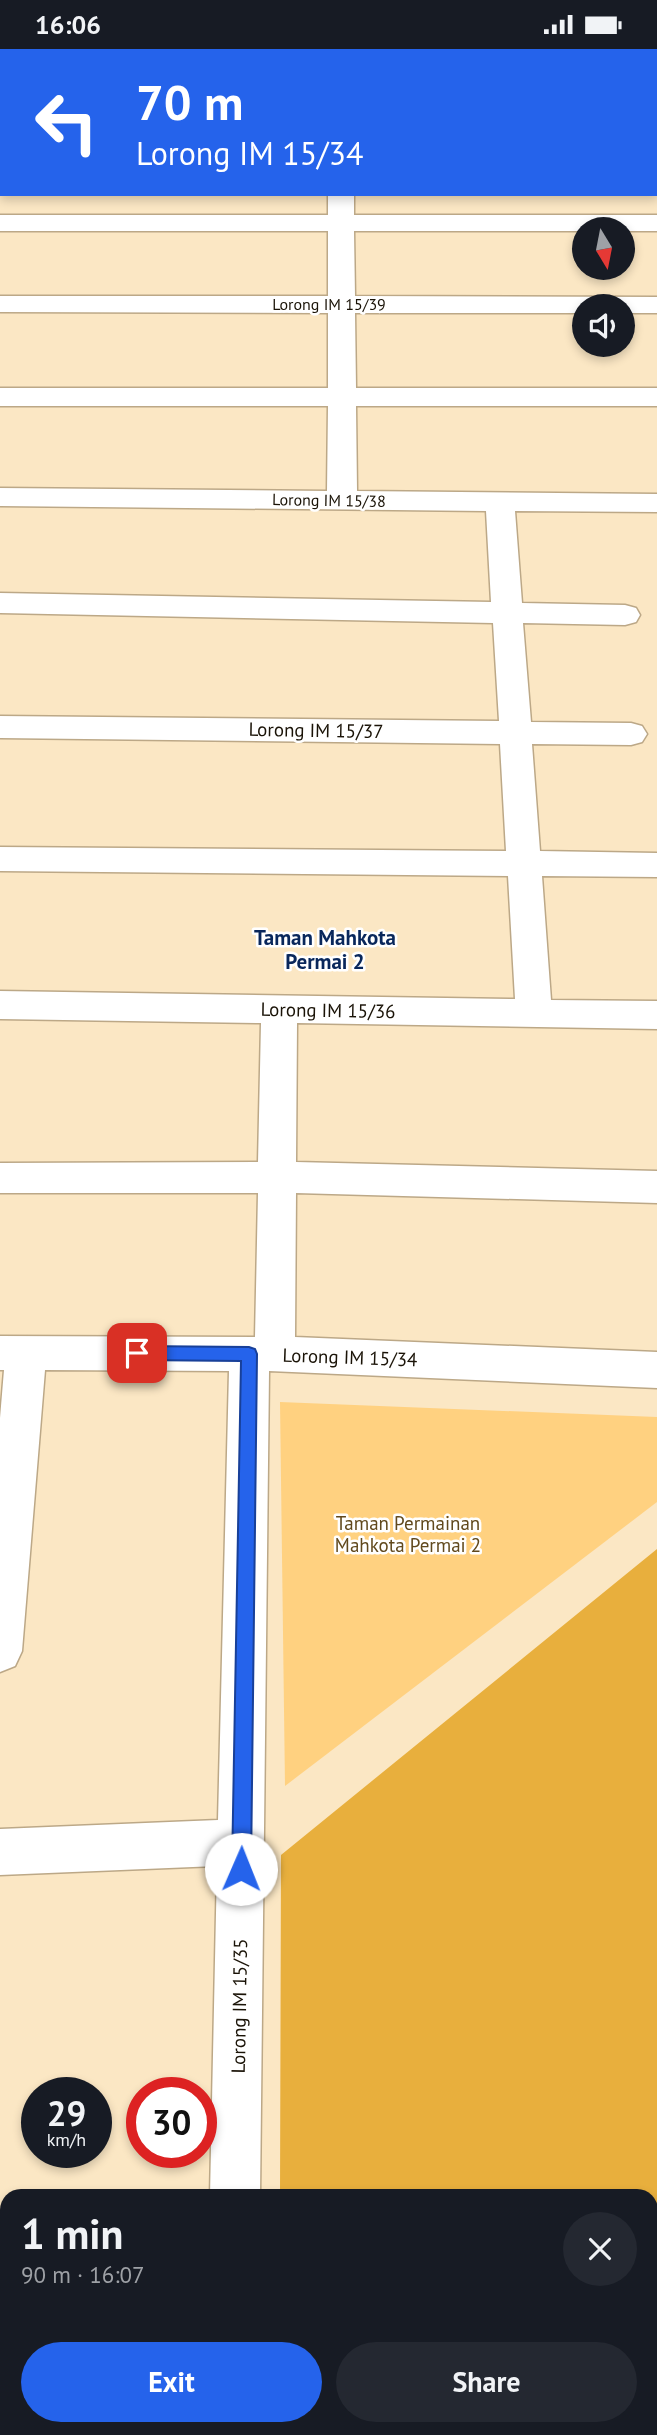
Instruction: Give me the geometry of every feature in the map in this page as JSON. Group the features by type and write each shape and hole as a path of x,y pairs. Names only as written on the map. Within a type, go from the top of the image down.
{"street":[{"path":"341,196 342,500"},
{"path":"0,223 657,223"},
{"name":"Lorong IM 15/39","path":"0,304 657,305"},
{"path":"0,397 657,397"},
{"name":"Lorong IM 15/38","path":"0,497 657,503"},
{"path":"500,502 534,1013"},
{"path":"0,603 625,615"},
{"name":"Lorong IM 15/37","path":"0,727 631,734"},
{"path":"0,859 657,865"},
{"name":"Lorong IM 15/36","path":"0,1005 657,1015"},
{"name":"Lorong IM 15/35","path":"235,2189 242,1842 262,1354 276,1177 279,1010"},
{"path":"0,1178 276,1177 657,1187"},
{"path":"0,1651 13,1353"},
{"name":"Lorong IM 15/34","path":"13,1353 262,1354 657,1370"},
{"path":"0,1852 242,1842"}],"green space":[{"name":"Taman Permainan Mahkota Permai 2","path":"280,1402 657,1417 657,1502 285,1786"}],"shaded area":[{"path":"657,1549 657,2189 280,2189 281,1855"}],"district":[{"name":"Taman Mahkota Permai 2","path":"325,949"}],"route":[{"path":"137,1353 249,1354 241,1869"}]}
